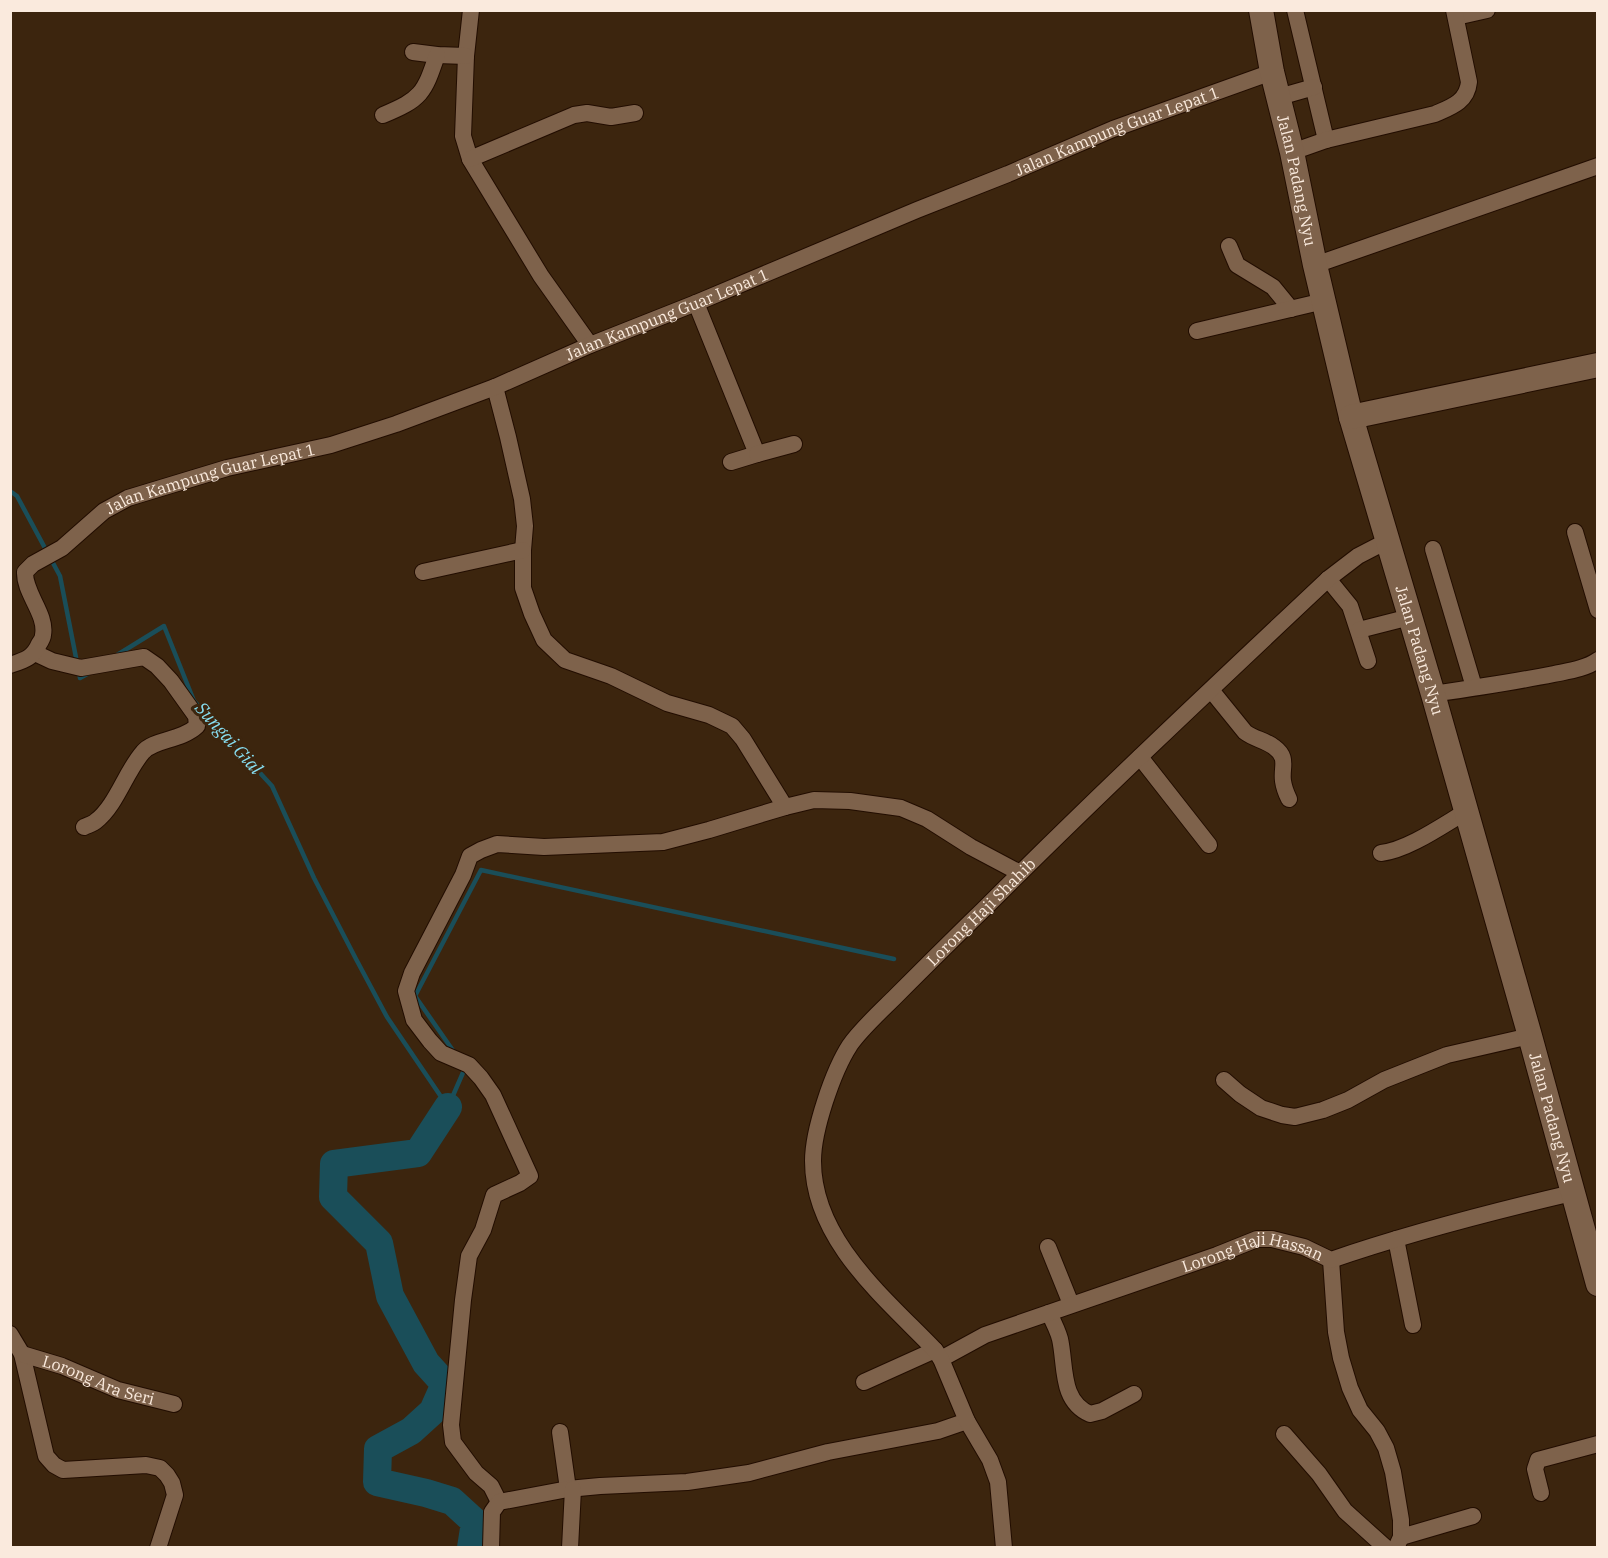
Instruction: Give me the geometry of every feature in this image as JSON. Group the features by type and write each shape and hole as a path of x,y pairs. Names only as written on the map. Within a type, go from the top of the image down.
{"street":[{"path":"471,10 466,56 463,136 470,159 542,276 590,345"},
{"path":"1295,10 1326,140"},
{"path":"1292,152 1326,140 1435,114 1464,98 1469,82 1455,14 1487,10"},
{"name":"Jalan Padang Nyu","path":"1264,12 1272,72 1351,417 1467,812 1598,1284"},
{"path":"413,52 466,56"},
{"path":"383,115 406,105 426,86 437,55"},
{"name":"Jalan Kampung Guar Lepat 1","path":"18,575 62,548 104,511 128,498 227,468 331,445 396,424 495,387 590,345 1113,129 1272,72"},
{"path":"1279,97 1314,87"},
{"path":"470,159 574,115 587,113 611,117 635,113"},
{"path":"1315,265 1598,166"},
{"path":"1229,246 1237,265 1273,287 1291,309"},
{"path":"1197,331 1324,302"},
{"path":"696,303 757,454"},
{"path":"1351,417 1598,365"},
{"path":"495,387 522,499 525,526 523,588 544,640 565,660 610,676 667,703 732,726 743,739 785,807"},
{"path":"730,462 794,444"},
{"path":"1575,532 1598,610"},
{"name":"Lorong Haji Shahib","path":"938,1354 856,1268 839,1245 825,1217 816,1188 813,1161 818,1124 834,1077 851,1045 1020,873 1328,579 1358,556 1387,541"},
{"path":"1432,549 1474,687"},
{"path":"423,573 523,550"},
{"path":"10,665 35,653 43,635 41,619 25,580 18,575"},
{"path":"1328,579 1350,606 1368,661"},
{"path":"1359,630 1410,617"},
{"path":"35,653 52,661 81,668 144,657 157,666 171,681 196,716 196,726 189,733 159,742 145,750 107,811 96,822 84,827"},
{"path":"1433,694 1530,679 1580,668 1598,660"},
{"path":"1211,690 1245,732 1279,752 1285,763 1283,784 1289,799"},
{"path":"1140,757 1209,845"},
{"path":"500,1502 491,1486 476,1473 453,1442 452,1413 469,1256 483,1230 494,1196 530,1176 493,1095 469,1065 441,1053 414,1020 406,991 412,973 463,875 470,856 481,849 497,844 544,847 663,842 814,800 850,801 902,808 927,819 971,847 1020,873"},
{"path":"1381,853 1393,852 1467,812"},
{"path":"1224,1080 1261,1108 1295,1117 1323,1110 1348,1100 1384,1080 1447,1055 1530,1036"},
{"name":"Lorong Haji Hassan","path":"864,1382 985,1335 1257,1239 1272,1239 1304,1247 1331,1260 1396,1239 1572,1193"},
{"path":"1396,1239 1413,1325"},
{"path":"1048,1247 1071,1304"},
{"path":"1331,1260 1335,1324 1341,1358 1350,1388 1360,1410 1386,1448 1393,1472 1401,1520 1398,1542 1473,1516"},
{"path":"1049,1313 1060,1339 1064,1372 1076,1406 1090,1414 1102,1412 1134,1395"},
{"path":"10,1334 22,1354 46,1456 54,1465 63,1470 146,1465 160,1468 167,1475 175,1495 158,1548"},
{"name":"Lorong Ara Seri","path":"22,1354 62,1366 118,1390 174,1404"},
{"path":"938,1354 967,1421 990,1460 998,1482 1004,1548"},
{"path":"491,1548 492,1512 500,1502 571,1489 687,1482 749,1473 828,1452 938,1431 967,1421"},
{"path":"561,1432 571,1489 570,1548"},
{"path":"1284,1434 1319,1474 1345,1511 1384,1547"},
{"path":"1541,1493 1535,1469 1538,1460 1598,1443"}],"waterway":[{"name":"Sungai Gial","path":"10,491 17,496 60,576 80,678 89,673"},
{"name":"Sungai Gial","path":"117,655 164,626 194,701 272,786 314,878 387,1017 448,1107"},
{"path":"454,1052 415,996 481,870 894,959"},
{"path":"448,1107 465,1068"},
{"path":"448,1107 418,1153 334,1164 333,1197 379,1243 390,1296 426,1363 445,1384 433,1411 411,1431 378,1449 377,1482 452,1501 475,1522 471,1548"}]}
